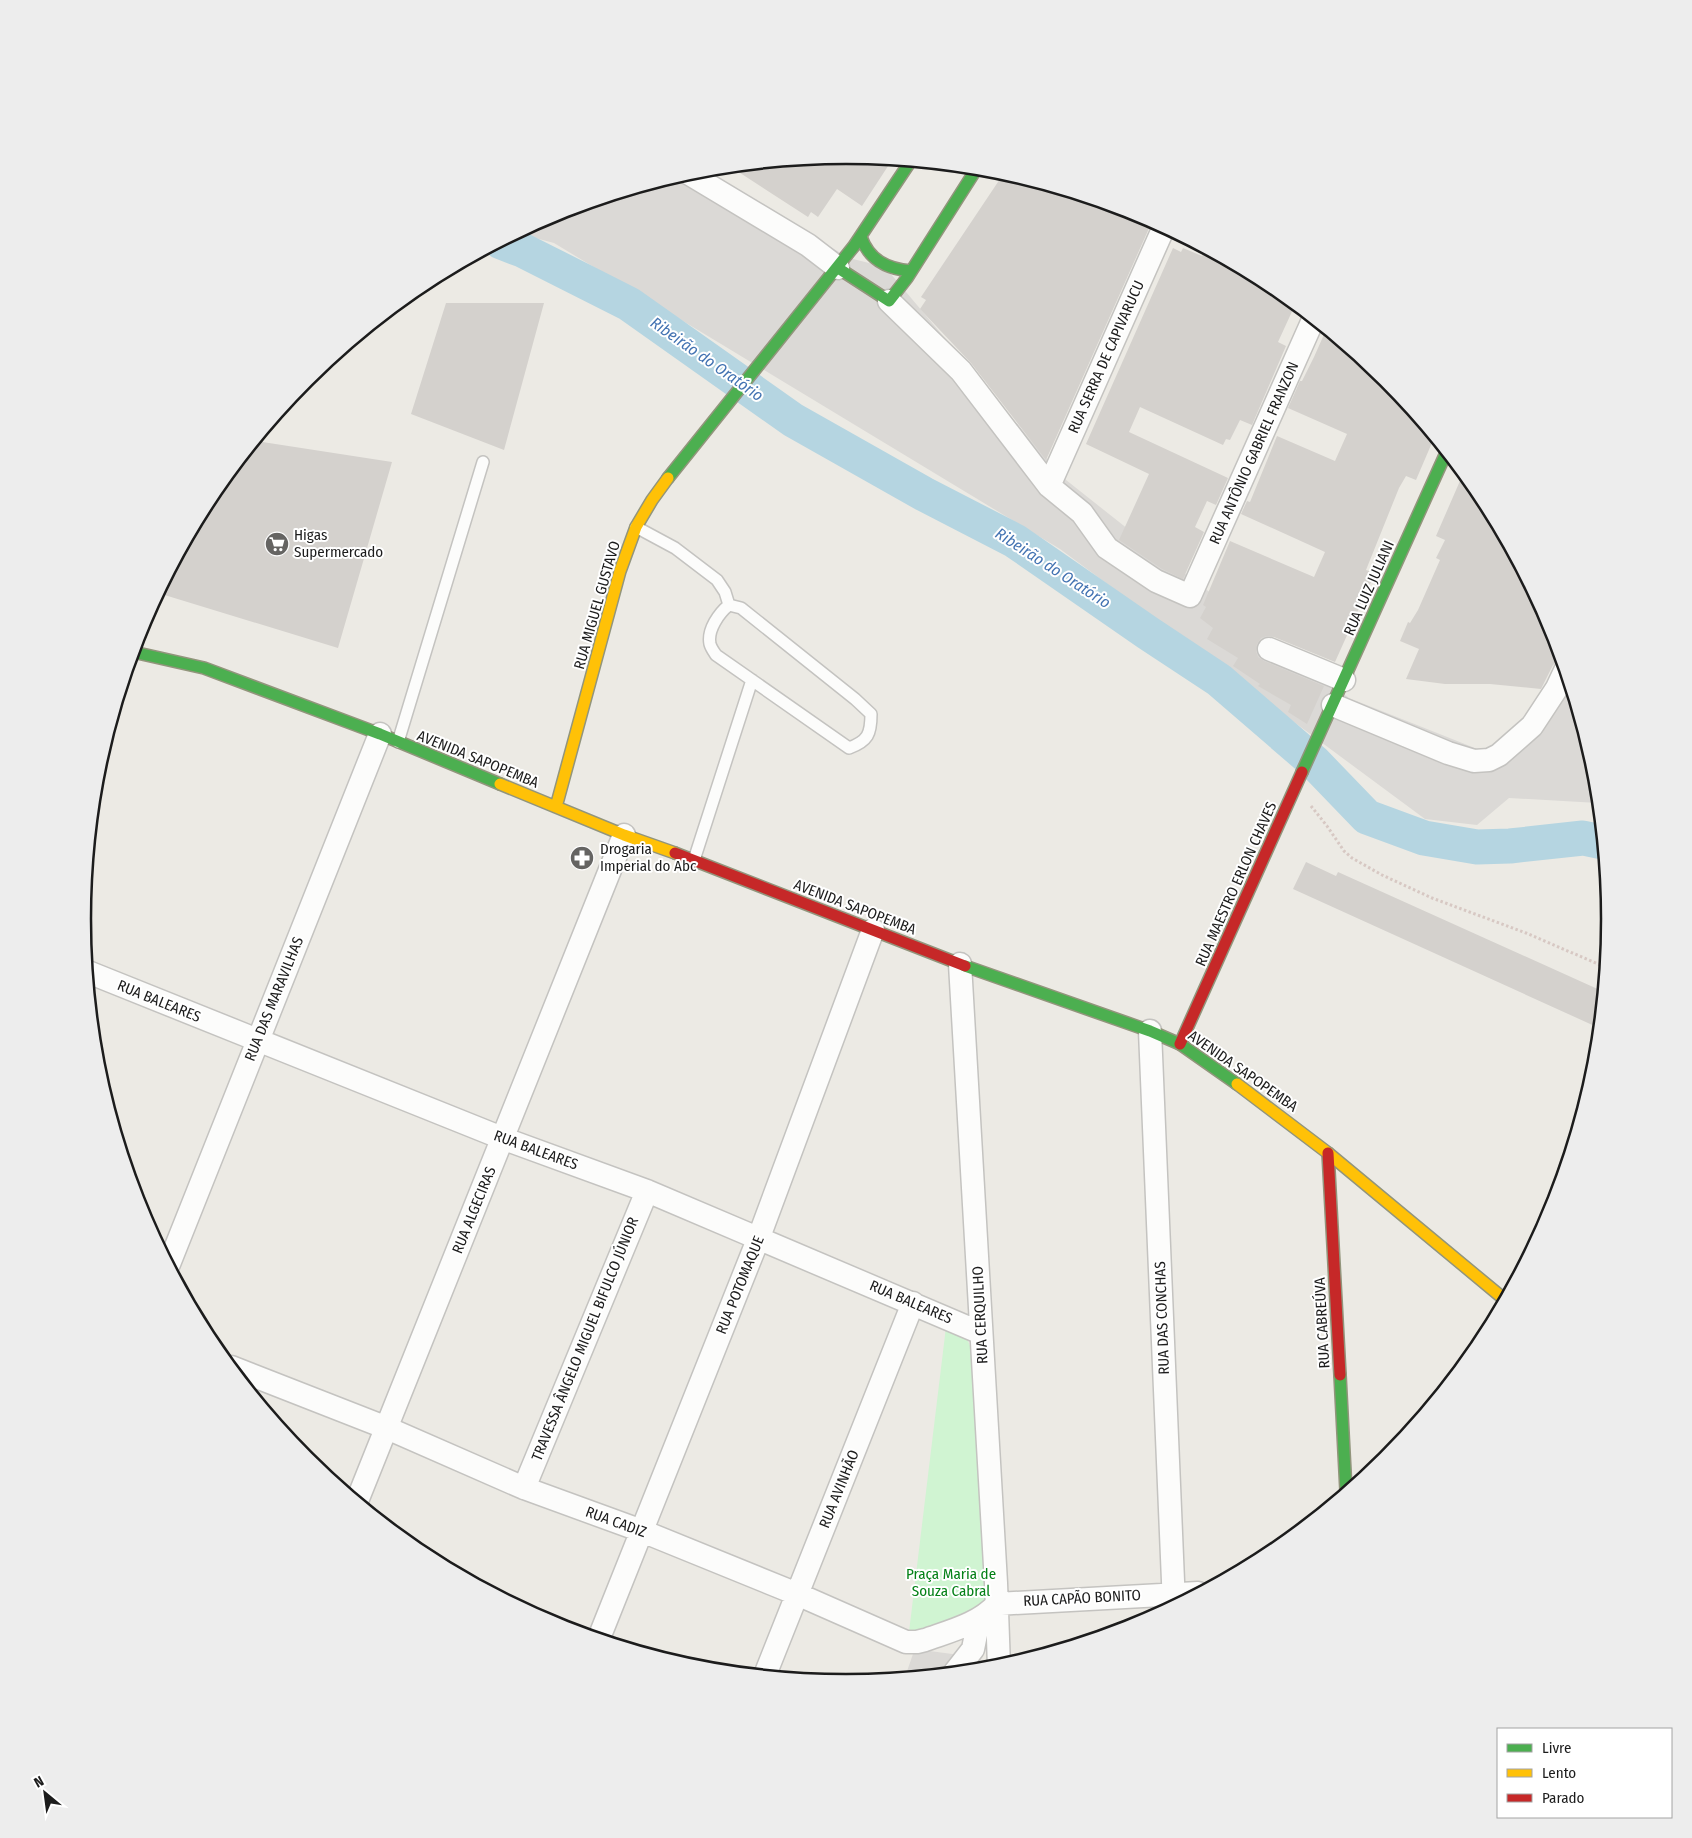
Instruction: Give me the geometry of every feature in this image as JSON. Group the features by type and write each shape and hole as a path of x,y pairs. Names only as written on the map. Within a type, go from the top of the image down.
{"street":[{"name":"RUA MIGUEL GUSTAVO","path":"556,807 620,571 636,527 652,500 683,458 838,268 861,237 907,167"},
{"path":"889,301 911,271 972,176"},
{"path":"698,179 808,246 889,301 961,371 1049,486"},
{"name":"RUA SERRA DE CAPIVARUCU","path":"1049,486 1161,234"},
{"path":"861,237 866,251 873,258 898,271 911,271"},
{"name":"RUA ANTÔNIO GABRIEL FRANZON","path":"1049,486 1082,513 1110,551 1156,581 1192,591 1311,325"},
{"name":"RUA LUIZ JULIANI","path":"1319,736 1444,458"},
{"path":"1269,649 1344,680"},
{"name":"AVENIDA SAPOPEMBA","path":"140,654 204,668 389,738 624,835 694,860 960,964 1150,1031 1180,1044 1259,1099 1328,1153 1500,1296"},
{"path":"1333,705 1466,760 1481,762 1499,755 1532,726 1562,678"},
{"name":"RUA MAESTRO ERLON CHAVES","path":"1180,1044 1319,736"},
{"name":"RUA DAS MARAVILHAS","path":"172,1258 258,1040 389,738"},
{"name":"RUA ALGECIRAS","path":"360,1496 624,835"},
{"name":"RUA POTOMAQUE","path":"600,1633 759,1237 873,930"},
{"name":"RUA CERQUILHO","path":"960,964 999,1658"},
{"name":"RUA BALEARES","path":"94,974 502,1138 647,1191 981,1333"},
{"name":"RUA DAS CONCHAS","path":"1150,1031 1174,1599"},
{"name":"RUA CABREÚVA","path":"1328,1153 1346,1484"},
{"name":"TRAVESSA ÂNGELO MIGUEL BIFULCO JÚNIOR","path":"524,1488 647,1191"},
{"name":"RUA AVINHÃO","path":"767,1669 913,1304"},
{"name":"RUA CADIZ","path":"242,1371 387,1428 524,1488 642,1531 797,1594 906,1642 925,1640 979,1618 988,1613 997,1604"},
{"name":"RUA CAPÃO BONITO","path":"997,1604 1173,1599"},
{"path":"961,1664 973,1649 979,1618"}],"lane":[{"path":"389,738 483,462"},
{"path":"636,527 675,548 717,580 725,592 729,605"},
{"path":"729,605 741,608 855,699 871,714 871,730 861,744 849,748 716,655 709,643 712,628 721,611 729,605"},
{"path":"694,860 752,680"}],"path":[{"path":"1297,784 1344,852 1352,858 1432,898 1526,933 1599,964"}],"shaded area":[{"path":"713,177 849,258 885,267 1061,476 1162,556 1349,698 1505,760 1542,732 1566,694 1586,772 1591,803 1509,798 1477,825 1425,819 1060,549 554,243 526,236 603,204 651,190"},
{"path":"922,1650 975,1657 974,1662 907,1671 913,1654"}],"green space":[{"name":"Praça Maria de Souza Cabral","path":"946,1327 964,1335 972,1352 986,1597 978,1608 920,1631 909,1632"}],"building":[{"path":"846,164 888,166 862,206 837,189 818,217 811,212 808,217 739,172 797,166"},
{"path":"999,180 1089,204 1149,228 1046,460 971,363 920,309 926,300 921,297"},
{"path":"1173,248 1181,252 1183,248 1202,256 1203,254 1265,291 1292,311 1278,342 1286,346 1252,425 1240,420 1230,440 1226,439 1223,445 1140,407 1129,432 1228,478 1216,505 1207,501 1195,527 1204,532 1183,579 1162,569 1119,540 1149,474 1086,444"},
{"path":"446,303 544,303 504,450 411,414"},
{"path":"1324,335 1380,385 1432,444 1416,480 1406,476 1399,488 1366,570 1375,573 1335,662 1274,637 1267,636 1261,638 1257,644 1256,651 1258,657 1264,661 1324,686 1307,724 1288,712 1291,705 1258,686 1260,684 1233,666 1238,658 1207,639 1213,628 1200,618 1206,607 1203,605 1230,541 1314,577 1325,552 1241,514 1247,501 1250,502 1277,436 1335,461 1347,434 1288,408 1300,381 1302,381"},
{"name":"Higas Supermercado","path":"262,442 392,462 338,648 165,595 192,542 218,500"},
{"path":"1460,481 1500,542 1523,585 1556,663 1541,689 1490,684 1445,684 1406,679 1419,649 1400,641 1408,622 1410,623 1418,610 1440,560 1436,558 1445,540 1436,536"},
{"path":"1306,862 1336,876 1338,872 1597,989 1593,1025 1293,889"}],"waterway":[{"name":"Ribeirão do Oratório","path":"507,244 629,304 793,420 924,494 1015,541 1219,680 1314,762 1367,817 1424,838 1477,847 1510,846 1583,838 1596,841"}],"traffic: fast":[{"path":"668,478 854,246 907,167"},
{"path":"838,268 889,301 907,278 972,176"},
{"path":"861,237 869,252 880,262 894,268 911,271"},
{"path":"1302,772 1444,458"},
{"path":"140,654 204,668 380,734 500,784"},
{"path":"965,966 1150,1031 1180,1044 1237,1084"},
{"path":"1340,1375 1346,1484"}],"traffic: slow":[{"path":"556,807 620,571 636,527 668,478"},
{"path":"500,784 624,835 675,853"},
{"path":"1237,1084 1328,1153 1500,1296"}],"traffic: jam":[{"path":"1180,1044 1302,772"},
{"path":"675,853 965,966"},
{"path":"1328,1153 1340,1375"}],"place":[{"name":"Higas Supermercado","path":"277,544"},
{"name":"Drogaria Imperial do Abc","path":"582,858"}]}
